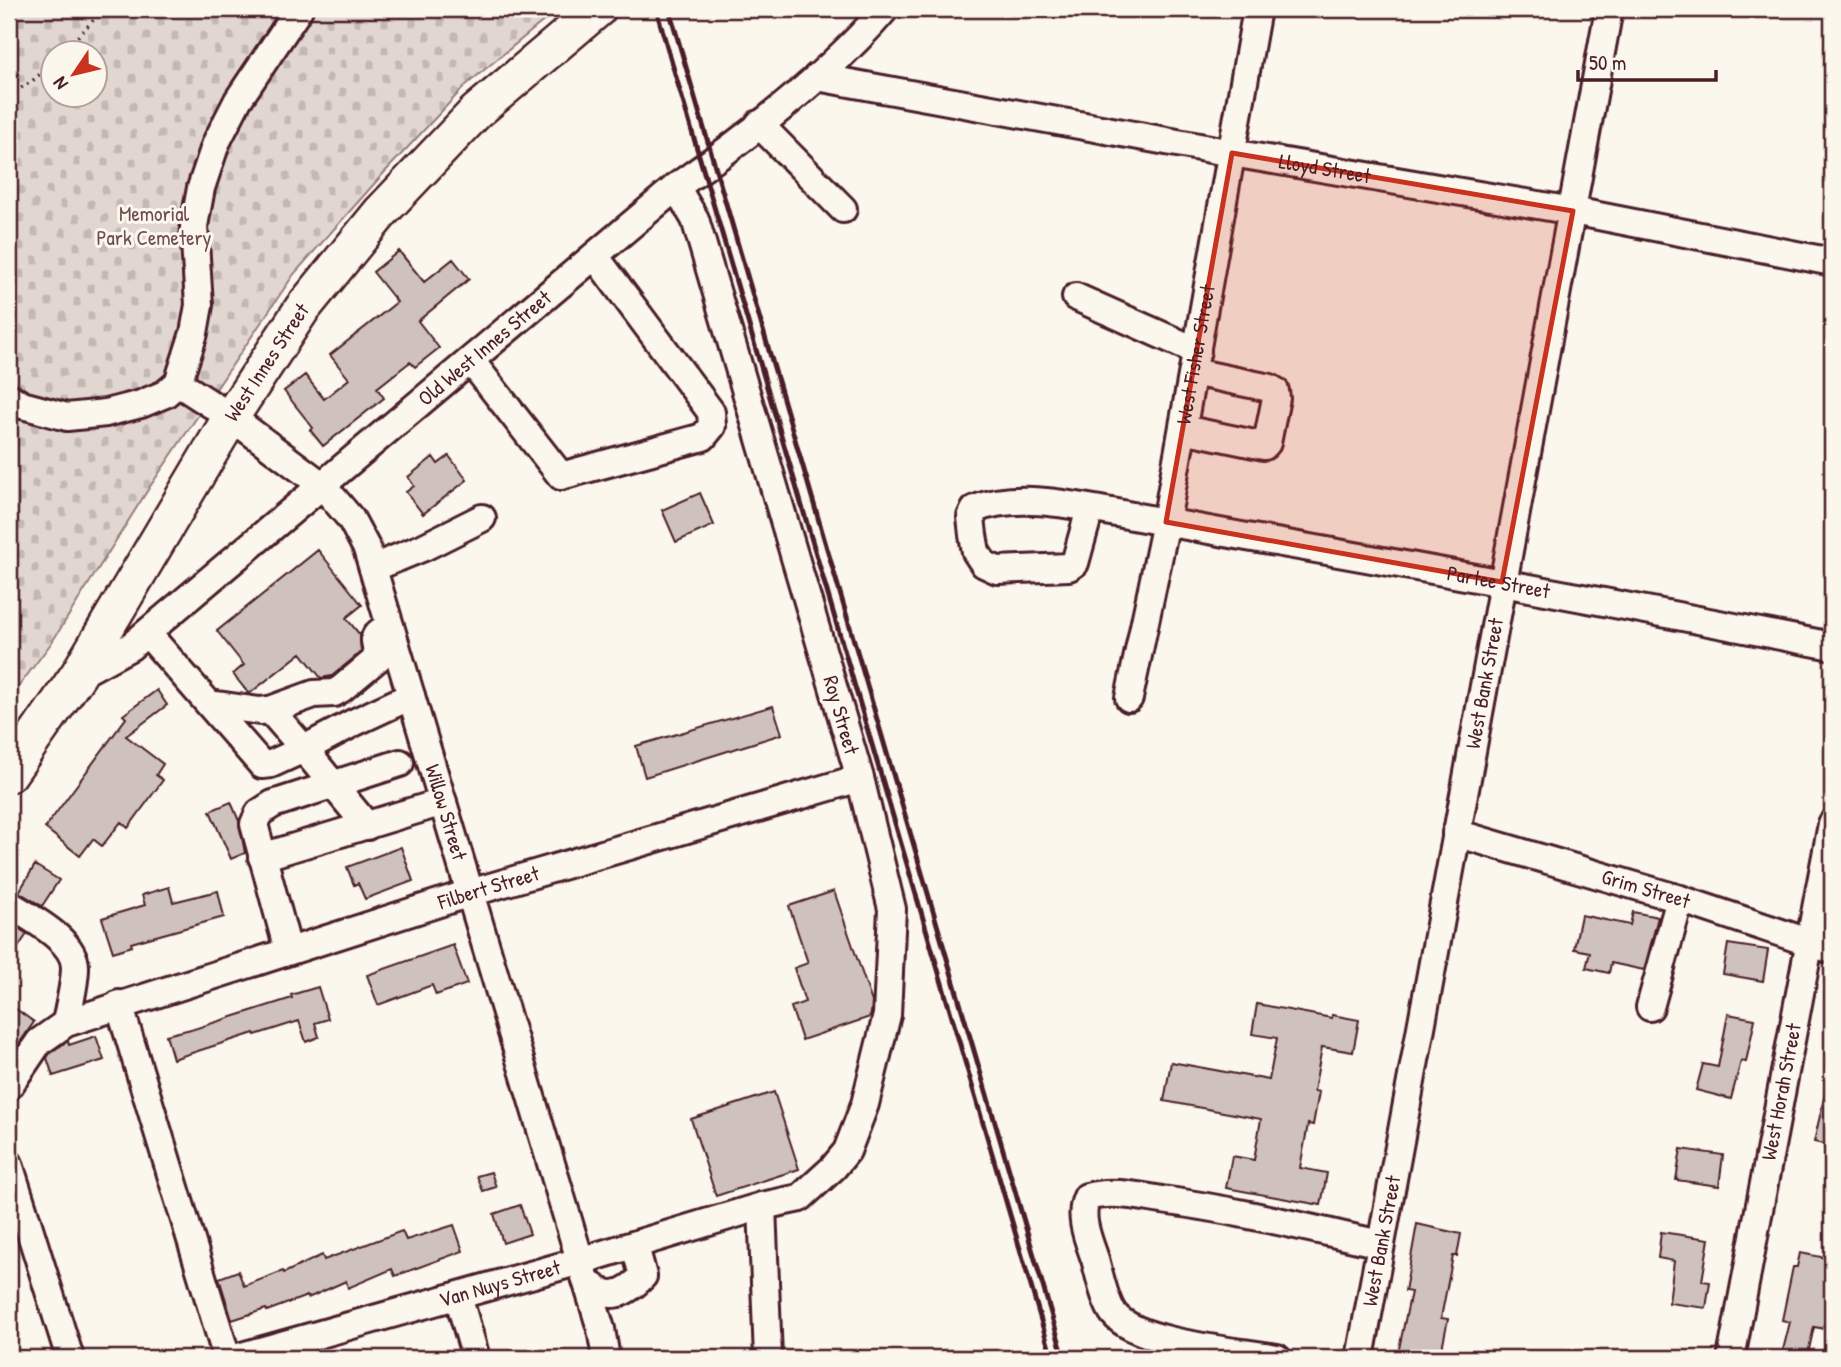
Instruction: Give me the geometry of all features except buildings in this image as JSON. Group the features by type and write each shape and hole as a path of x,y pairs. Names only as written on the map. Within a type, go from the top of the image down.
{"main road":[{"name":"West Innes Street","path":"11,765 78,675 231,417 302,309 381,212 476,112 598,9"}],"street":[{"path":"9,397 22,405 67,417 106,413 141,404 165,394 178,383 194,333 199,305 194,226 201,188 216,143 238,100 299,9"},
{"name":"Old West Innes Street","path":"78,675 130,647 147,633 677,187 817,77 885,9"},
{"name":"West Fisher Street","path":"1129,698 1166,522 1257,9"},
{"name":"West Bank Street","path":"1360,1358 1609,9"},
{"name":"Lloyd Street","path":"817,77 1232,153 1573,211 1832,262"},
{"path":"759,124 843,209"},
{"name":"Roy Street","path":"677,187 695,219 860,778 892,909 887,1015 865,1104 846,1151 833,1168 800,1198 762,1206"},
{"path":"471,361 561,476 703,437 712,426 711,412 595,256"},
{"path":"1076,297 1195,361 1275,391 1276,398 1267,443 1264,446 1183,429"},
{"name":"Willow Street","path":"178,383 231,417 323,486 351,519 367,549 601,1329 606,1358"},
{"name":"Partee Street","path":"1090,509 1502,582 1832,646"},
{"path":"373,568 424,547 482,518"},
{"path":"210,704 260,711 325,692 334,693 379,658 374,637 390,626"},
{"path":"147,633 262,765 304,750 411,696"},
{"path":"270,710 367,825"},
{"path":"288,950 254,824 258,814 273,804 400,763"},
{"name":"Filbert Street","path":"9,1086 39,1042 65,1023 470,893 860,778"},
{"path":"262,857 443,802"},
{"name":"West Horah Street","path":"1731,1358 1821,946 1832,824"},
{"name":"Grim Street","path":"1456,833 1680,899 1821,946"},
{"path":"1650,1007 1680,899"},
{"path":"9,905 66,944 75,966 65,1023"},
{"path":"119,1004 227,1358"},
{"path":"9,1164 70,1358"},
{"path":"1277,1358 1155,1338 1128,1328 1112,1313 1087,1236 1083,1207 1087,1197 1101,1193 1189,1203 1381,1244"},
{"path":"762,1206 768,1358"},
{"name":"Van Nuys Street","path":"235,1358 458,1296 583,1271 635,1246 762,1206"},
{"path":"583,1271 596,1291 608,1294 623,1292 643,1276 635,1246"},
{"path":"458,1296 476,1358"}],"path":[{"path":"76,38 104,9"},
{"path":"9,95 38,76"}],"highlighted area":[{"path":"1232,153 1573,211 1502,582 1166,522"}],"green space":[{"name":"Memorial Park Cemetery","path":"9,9 558,9 466,85 294,274 149,488 52,642 19,686 9,690"}],"railway":[{"path":"656,9 1052,1358"},
{"path":"669,9 1064,1358"}]}
